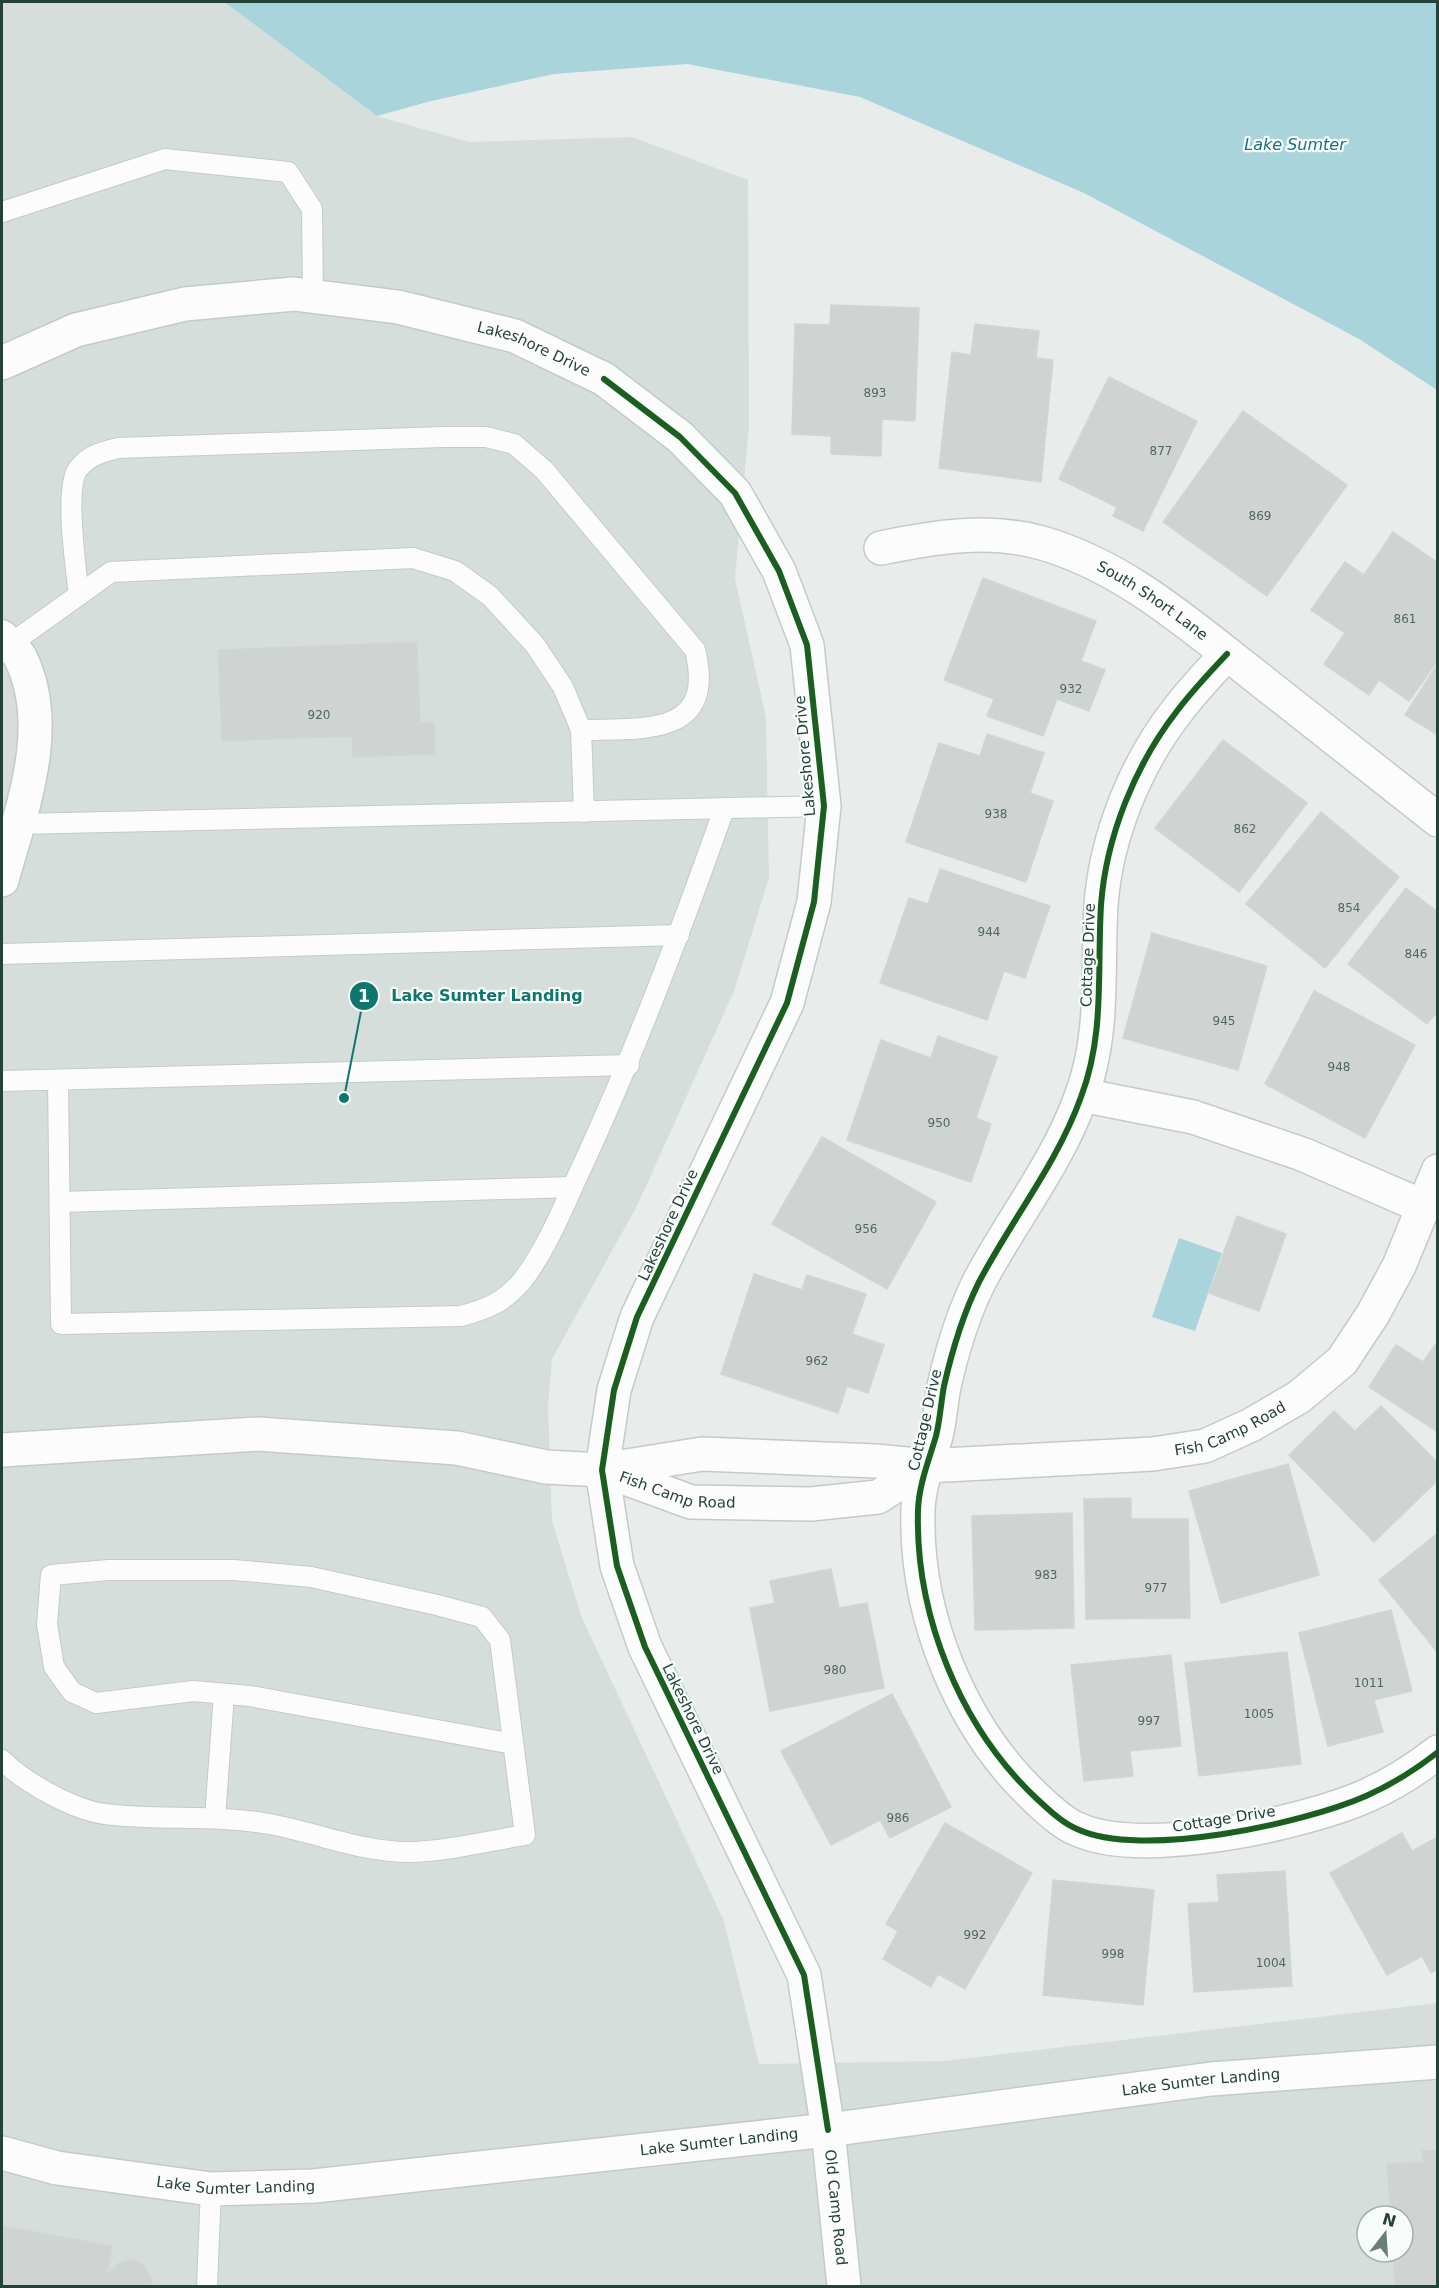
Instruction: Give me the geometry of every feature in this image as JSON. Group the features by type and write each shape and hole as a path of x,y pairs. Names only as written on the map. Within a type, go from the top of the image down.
{"street":[{"name":"Lakeshore Drive","path":"2,363 76,330 185,304 294,294 398,307 515,336 604,379 680,437 735,493 779,571 807,645 824,806 814,902 787,1003 637,1317 614,1390 602,1470 617,1566 645,1647 804,1975 828,2130"},
{"name":"South Short Lane","path":"881,548 940,536 1000,536 1041,543 1096,563 1166,605 1437,820"},
{"path":"2,880 35,742 34,697 20,655 5,641"},
{"name":"Cottage Drive","path":"1227,654 1176,712 1142,767 1112,837 1101,902 1096,1053 1063,1143 978,1284 957,1338 918,1508 925,1592 939,1645 968,1708 986,1738 1018,1781 1048,1810 1076,1829 1107,1838 1147,1843 1307,1816 1367,1796 1415,1770 1437,1752"},
{"path":"1082,1095 1193,1117 1302,1154 1424,1207"},
{"name":"Fish Camp Road","path":"602,1470 702,1454 876,1461 926,1466 1153,1454 1205,1446 1251,1425 1299,1397 1342,1361 1373,1314 1400,1266 1437,1171"},
{"path":"2,1450 258,1434 458,1448 546,1467 602,1470"},
{"name":"Fish Camp Road","path":"602,1470 691,1502 811,1504 878,1497 926,1466"},
{"name":"Lake Sumter Landing","path":"2,2153 57,2168 211,2189 314,2186 828,2130 1211,2079 1437,2062"},
{"name":"Old Camp Road","path":"828,2130 844,2286"}],"lane":[{"path":"2,212 165,159 288,172 312,209 314,296"},
{"path":"79,595 71,498 77,471 92,455 118,448 442,437 486,437 514,444 544,470 695,650 701,672 698,697 682,715 659,727 581,730"},
{"path":"5,641 79,595 111,572 413,558 455,571 490,596 535,645 563,687 581,730 584,812"},
{"path":"17,824 824,806"},
{"path":"58,1080 61,1324 460,1316 494,1307 522,1281 549,1236 629,1065 724,809"},
{"path":"2,954 679,935"},
{"path":"2,1081 629,1065"},
{"path":"60,1202 572,1187"},
{"path":"2,1760 14,1772 64,1801 104,1814 215,1818 269,1824 354,1845 411,1852 525,1835 500,1640 482,1617 311,1577 234,1570 109,1570 51,1575 47,1624 54,1666 72,1692 96,1703 193,1691 224,1694 309,1706 513,1744"},
{"path":"215,1818 224,1694"},
{"path":"207,2286 211,2189"}],"shaded area":[{"path":"2,2 224,2 377,116 469,142 632,137 748,180 749,426 735,579 766,717 769,878 734,991 637,1206 552,1359 548,1406 552,1521 582,1618 724,1921 759,2064 944,2061 1437,2003 1437,2286 2,2286"}],"water":[{"name":"Lake Sumter","path":"224,2 1437,2 1437,390 1359,339 1084,193 860,97 687,64 554,74 431,101 377,116"},
{"path":"1179,1238 1222,1253 1195,1331 1152,1317"}],"building":[{"path":"831,305 919,308 915,421 882,419 881,456 831,454 831,436 792,434 795,324 830,325"},
{"path":"975,324 1039,331 1036,358 1053,360 1041,482 939,468 952,352 971,355"},
{"path":"1109,377 1197,421 1143,531 1113,516 1117,507 1059,479"},
{"path":"1243,411 1347,485 1267,596 1163,522"},
{"path":"1393,532 1438,563 1438,660 1409,701 1379,680 1369,695 1324,664 1345,633 1311,610 1345,562 1364,575"},
{"path":"983,578 1096,621 1081,661 1105,670 1089,711 1057,699 1043,736 987,716 994,699 944,680"},
{"path":"417,642 420,723 434,722 435,754 353,757 352,736 222,741 218,650"},
{"path":"1438,663 1438,735 1405,715"},
{"path":"987,734 1044,753 1030,793 1053,801 1026,882 906,842 939,743 980,756"},
{"path":"1223,740 1307,803 1239,892 1155,828"},
{"path":"1321,812 1399,877 1325,968 1246,904"},
{"path":"940,869 1050,906 1025,978 1004,971 987,1020 880,983 909,898 928,904"},
{"path":"1406,888 1438,912 1438,1011 1427,1024 1348,964"},
{"path":"1152,933 1267,966 1238,1070 1123,1038"},
{"path":"1314,991 1415,1045 1365,1138 1265,1084"},
{"path":"938,1036 997,1057 976,1118 991,1124 971,1182 847,1140 881,1040 931,1058"},
{"path":"822,1137 936,1202 887,1289 772,1224"},
{"path":"1237,1216 1286,1234 1259,1311 1209,1293"},
{"path":"754,1274 802,1290 807,1275 866,1294 852,1334 884,1345 868,1393 847,1386 838,1413 721,1374"},
{"path":"1438,1341 1438,1432 1369,1387 1396,1345 1423,1362"},
{"path":"1381,1406 1438,1463 1438,1480 1374,1542 1289,1455 1334,1411 1355,1431"},
{"path":"1288,1464 1319,1575 1221,1603 1189,1491"},
{"path":"1131,1498 1131,1519 1188,1519 1190,1618 1086,1619 1084,1499"},
{"path":"1072,1513 1074,1628 975,1630 972,1516"},
{"path":"1438,1533 1438,1653 1379,1580"},
{"path":"831,1569 839,1608 867,1603 884,1688 770,1711 750,1608 775,1603 770,1581"},
{"path":"1391,1610 1412,1691 1374,1700 1383,1732 1328,1746 1299,1633"},
{"path":"1287,1652 1301,1764 1199,1776 1185,1663"},
{"path":"1171,1655 1181,1746 1130,1751 1133,1776 1084,1781 1071,1665"},
{"path":"892,1694 951,1807 890,1838 880,1820 831,1845 781,1751"},
{"path":"945,1823 1032,1873 965,1989 938,1974 931,1987 883,1959 898,1931 886,1924"},
{"path":"1402,1833 1412,1851 1438,1837 1438,1969 1431,1973 1422,1956 1387,1975 1330,1873"},
{"path":"1285,1871 1292,1986 1194,1992 1188,1904 1219,1902 1217,1875"},
{"path":"1053,1880 1154,1890 1143,2005 1043,1995"},
{"path":"1438,2150 1438,2286 1395,2286 1394,2264 1415,2264 1415,2204 1390,2204 1387,2164 1423,2162 1422,2151"},
{"path":"2,2226 112,2246 107,2275 119,2263 133,2259 145,2267 152,2282 151,2286 2,2286"}],"cycle path":[{"path":"604,379 680,437 735,493 779,571 807,645 824,806 814,902 787,1003 637,1317 614,1390 602,1470 617,1566 645,1647 804,1975 828,2130"},
{"path":"1227,654 1189,696 1162,732 1136,778 1116,828 1104,879 1101,905 1097,1026 1089,1073 1060,1145 979,1282 958,1333 944,1386 939,1424 920,1491 919,1550 924,1589 934,1629 948,1667 965,1704 986,1738 1010,1770 1037,1799 1061,1820 1077,1829 1105,1837 1140,1840 1180,1839 1263,1827 1338,1807 1366,1796 1403,1777 1438,1752"}],"place":[{"name":"Lake Sumter Landing","path":"344,1098"}]}
